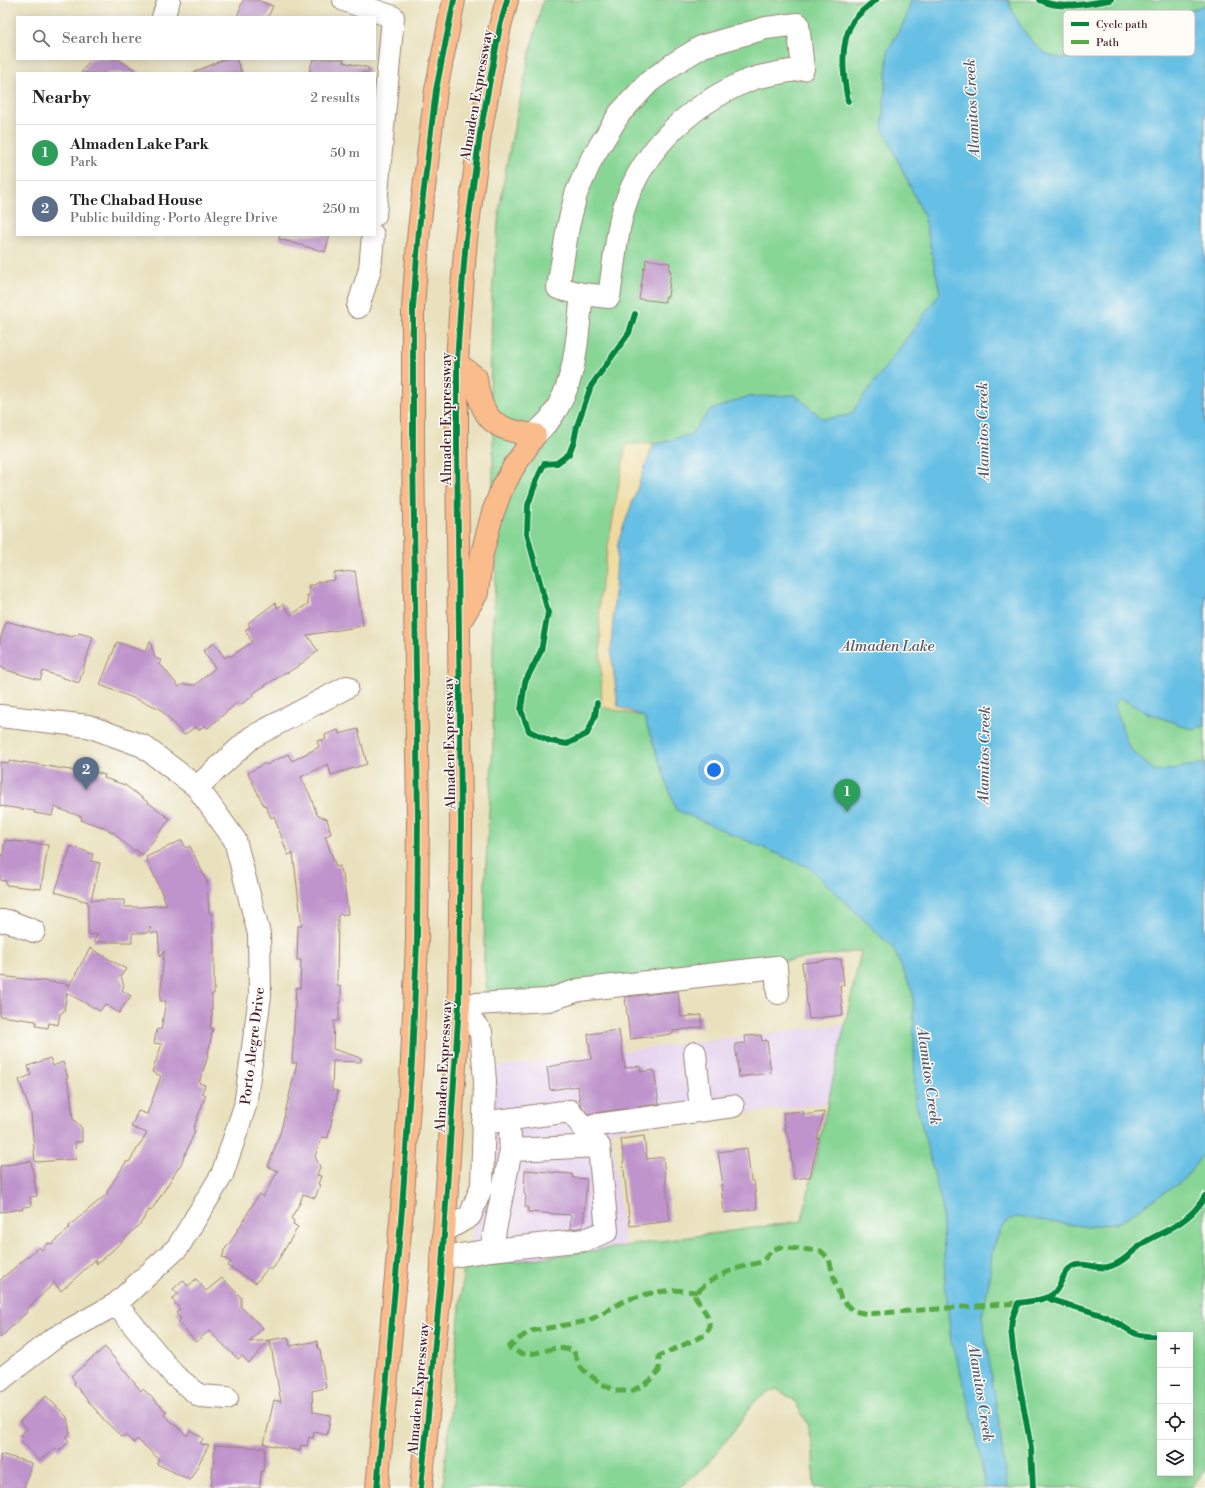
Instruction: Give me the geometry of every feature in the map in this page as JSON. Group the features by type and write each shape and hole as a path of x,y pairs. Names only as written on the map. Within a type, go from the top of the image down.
{"main road":[{"path":"377,1488 403,1201 412,1060 417,941 418,822 413,447 413,308 419,228 436,90 454,0"},
{"name":"Almaden Expressway","path":"421,1488 442,1258 459,1005 462,823 457,363 466,239 474,176 494,58 507,0"},
{"path":"457,363 476,378 479,399 490,420 502,428 535,435 513,468 501,491 486,538 480,564 477,593 459,624"}],"street":[{"path":"163,16 169,0"},
{"path":"344,0 393,17 376,204"},
{"path":"798,24 803,69 748,80 714,96 686,117 656,147 634,181 621,219 609,297 582,294 558,288 568,226 576,194 592,158 620,114 649,82 675,63 703,46 766,28 798,24"},
{"path":"358,307 370,269 373,236"},
{"path":"535,435 550,419 558,406 571,376 582,294"},
{"path":"197,787 252,737 347,687"},
{"name":"Porto Alegre Drive","path":"0,716 88,726 143,746 197,787 235,840 259,934 260,996 245,1106 222,1175 178,1247 116,1304 53,1339 0,1380"},
{"path":"0,921 8,921 34,931"},
{"path":"459,1005 548,1000 579,990 776,967 778,993"},
{"path":"444,1232 470,1216 482,1186 485,1081 481,1032 459,1005"},
{"path":"695,1053 701,1110"},
{"path":"484,1123 570,1111 583,1127 732,1106"},
{"path":"491,1250 510,1156 508,1120"},
{"path":"442,1258 491,1250 585,1240 607,1231 599,1146 510,1156 483,1162"},
{"path":"116,1304 174,1375 200,1396 227,1398"}],"shaded area":[{"path":"845,1024 828,1103 611,1130 624,1246 477,1267 464,1266 492,1147 493,1067"}],"green space":[{"path":"543,0 1205,0 1205,1470 1191,1488 814,1488 813,1450 807,1424 795,1401 777,1389 768,1392 755,1401 708,1463 679,1488 443,1488 464,1266 477,1267 802,1221 861,951 488,1000 484,960 485,880 493,743 493,619 498,532 493,494 493,434 490,399 492,295 499,212 507,162 529,57"}],"sand":[{"path":"710,442 663,721 602,707 599,598 626,444"}],"water":[{"name":"Almaden Lake","path":"911,0 1008,0 1018,21 1033,43 1053,57 1195,56 1195,10 1192,10 1205,5 1205,726 1191,729 1145,712 1119,698 1115,706 1129,748 1156,772 1205,763 1205,1151 1185,1179 1120,1222 1088,1227 1017,1217 1009,1220 1000,1231 992,1251 989,1282 982,1315 998,1416 1007,1488 985,1488 980,1453 963,1381 951,1342 945,1282 942,1206 915,1099 913,993 893,948 810,868 676,810 644,717 618,706 611,651 618,542 653,445 691,434 709,411 746,397 795,395 823,419 850,415 940,293 924,216 882,127 888,50 906,18"}],"building":[{"path":"243,0 257,0 273,6 268,16 237,16"},
{"path":"90,60 120,60 138,72 82,72"},
{"path":"223,60 236,60 242,72 194,72"},
{"path":"313,60 344,60 343,62 369,68 368,72 309,72"},
{"path":"280,236 330,236 325,252 279,239"},
{"path":"646,259 670,263 669,271 671,271 668,297 665,297 665,302 639,299"},
{"path":"355,571 363,626 307,635 318,651 298,666 252,694 253,696 240,705 238,702 208,728 205,725 199,730 195,727 184,735 159,708 100,685 117,642 145,652 150,641 155,658 161,660 159,665 162,666 179,687 183,684 195,685 215,668 203,651 214,643 225,658 229,655 230,657 252,642 245,630 250,627 248,623 275,603 278,608 283,604 291,615 308,604 307,595 310,595 308,585 315,585 317,582 335,580 334,573"},
{"path":"6,621 59,636 60,634 73,637 74,635 78,636 79,633 93,637 79,683 43,671 40,680 0,667 0,640"},
{"path":"358,729 367,764 331,775 328,764 301,777 310,795 317,815 327,819 331,834 325,836 336,867 340,866 341,873 343,875 348,914 338,915 337,986 341,987 341,1003 339,1003 339,1021 334,1021 333,1049 361,1058 361,1062 333,1061 332,1090 338,1091 328,1138 322,1137 315,1156 320,1167 317,1175 321,1176 318,1184 320,1185 315,1198 303,1194 300,1203 291,1218 294,1221 293,1224 298,1227 274,1267 271,1270 268,1268 256,1283 228,1266 231,1262 222,1257 223,1252 259,1194 263,1197 278,1171 268,1167 281,1130 297,1063 292,1063 296,988 300,988 301,960 297,960 298,926 302,926 293,853 288,855 274,816 271,818 248,773 265,763 266,765 288,754 292,761 319,747 317,741 326,739 325,735 338,730 339,734"},
{"path":"10,761 82,772 83,768 105,775 104,778 125,785 170,819 142,855 136,850 132,850 113,832 112,833 103,826 81,820 82,817 54,807 52,816 34,813 35,811 0,806 0,762 9,763"},
{"path":"5,840 48,845 41,889 6,885 6,881 0,880 0,857 3,854"},
{"path":"182,840 186,848 190,846 207,882 209,913 212,913 214,947 214,994 212,994 212,1016 210,1028 213,1028 207,1059 199,1083 205,1085 202,1093 206,1095 193,1130 195,1131 181,1164 151,1211 149,1210 141,1223 97,1264 95,1260 61,1291 54,1283 0,1338 0,1280 39,1247 42,1250 48,1243 52,1244 69,1228 69,1226 108,1193 107,1192 126,1162 129,1162 147,1133 131,1127 138,1111 147,1114 161,1076 152,1072 162,1044 154,1043 157,1029 161,1030 166,1001 160,1001 164,951 160,957 158,933 151,933 150,927 147,933 132,933 132,942 93,942 98,934 88,935 88,902 55,892 71,846 93,854 91,861 100,863 91,900 124,900 124,907 142,907 167,905 146,857"},
{"path":"90,948 126,969 121,976 124,986 122,990 131,996 119,1013 105,1004 100,1011 67,993 64,1011 60,1014 58,1025 49,1023 48,1028 36,1026 36,1021 0,1016 0,976 68,984 68,988"},
{"path":"841,959 844,985 840,985 843,1015 809,1019 802,963"},
{"path":"678,991 681,1017 701,1015 702,1027 673,1031 673,1034 630,1039 625,997"},
{"path":"619,1030 625,1068 640,1066 641,1072 654,1070 659,1104 588,1114 580,1104 578,1086 550,1090 547,1067 591,1059 588,1034"},
{"path":"761,1035 762,1041 767,1040 771,1073 739,1077 735,1044 746,1043 745,1036"},
{"path":"50,1058 53,1066 63,1062 68,1078 66,1078 70,1090 73,1119 82,1128 82,1142 75,1142 76,1159 35,1162 31,1113 19,1080 31,1075 28,1066"},
{"path":"803,1111 804,1115 824,1112 810,1177 794,1179 788,1134 786,1135 783,1113"},
{"path":"644,1136 647,1159 663,1157 670,1221 630,1226 621,1139"},
{"path":"747,1148 751,1181 754,1181 757,1209 724,1213 721,1185 723,1185 718,1152"},
{"path":"31,1161 37,1196 30,1197 31,1206 23,1207 23,1209 0,1212 0,1166"},
{"path":"525,1170 572,1174 573,1178 587,1179 583,1227 570,1229 571,1215 528,1212 528,1207 525,1207 526,1195 524,1194"},
{"path":"222,1278 241,1297 241,1307 263,1328 249,1342 270,1340 249,1363 242,1356 238,1359 209,1331 196,1342 178,1322 181,1319 176,1313 180,1309 172,1299 178,1294 173,1289 183,1280 188,1286 196,1279 206,1291"},
{"path":"288,1337 290,1346 317,1341 318,1348 320,1349 326,1388 312,1391 313,1412 331,1415 327,1435 314,1432 313,1438 309,1437 307,1446 301,1445 300,1451 264,1444 274,1400 281,1402 270,1340"},
{"path":"105,1347 141,1391 143,1389 167,1412 164,1415 187,1436 190,1430 203,1438 200,1444 209,1445 190,1480 157,1464 159,1459 137,1439 134,1443 125,1435 122,1437 105,1421 74,1384 75,1381 71,1376"},
{"path":"46,1396 67,1417 70,1433 65,1437 69,1441 59,1451 56,1448 39,1461 20,1439 23,1436 21,1434 27,1429 20,1421"},
{"path":"215,1445 265,1448 260,1488 211,1488"},
{"path":"0,1454 32,1463 24,1488 0,1488"}],"marked path":[{"path":"698,1292 674,1290 651,1293 626,1300 588,1321 531,1331 509,1347 515,1351 527,1354 557,1348 573,1350 581,1368 600,1383 616,1391 632,1391 650,1381 659,1371 659,1356 705,1335 710,1327 707,1315 695,1296 701,1289 716,1277 734,1269 762,1262 771,1251 779,1247 821,1251 829,1259 841,1299 853,1311 868,1314 1018,1303"}],"cycle path":[{"path":"377,1488 402,1209 412,1060 417,941 418,821 413,447 413,308 419,229 436,90 454,0"},
{"path":"421,1488 441,1280 459,1005 461,823 457,363 466,239 480,134 500,26 507,0"},
{"path":"848,101 843,60 846,40 853,21 861,12 876,0"},
{"path":"1040,0 1066,6 1111,0"},
{"path":"597,703 595,716 587,734 567,744 550,741 529,731 521,710 525,682 541,651 548,612 527,534 528,505 544,464 557,463 569,454 591,386 629,333 635,314"},
{"path":"1033,1488 1031,1448 1013,1349 1011,1329 1012,1319 1018,1303 1050,1296 1056,1291 1066,1272 1076,1265 1081,1264 1103,1268 1118,1263 1145,1242 1176,1226 1196,1209 1205,1196"},
{"path":"1048,1297 1052,1300 1106,1317 1136,1334 1157,1336"}],"place":[{"name":"The Chabad House","path":"86,790"},
{"name":"Almaden Lake Park","path":"847,812"}],"water label":[{"name":"Alamitos Creek","path":"972,108"},
{"name":"Alamitos Creek","path":"983,431"},
{"name":"Alamitos Creek","path":"984,755"},
{"name":"Alamitos Creek","path":"929,1076"},
{"name":"Alamitos Creek","path":"981,1393"}]}
